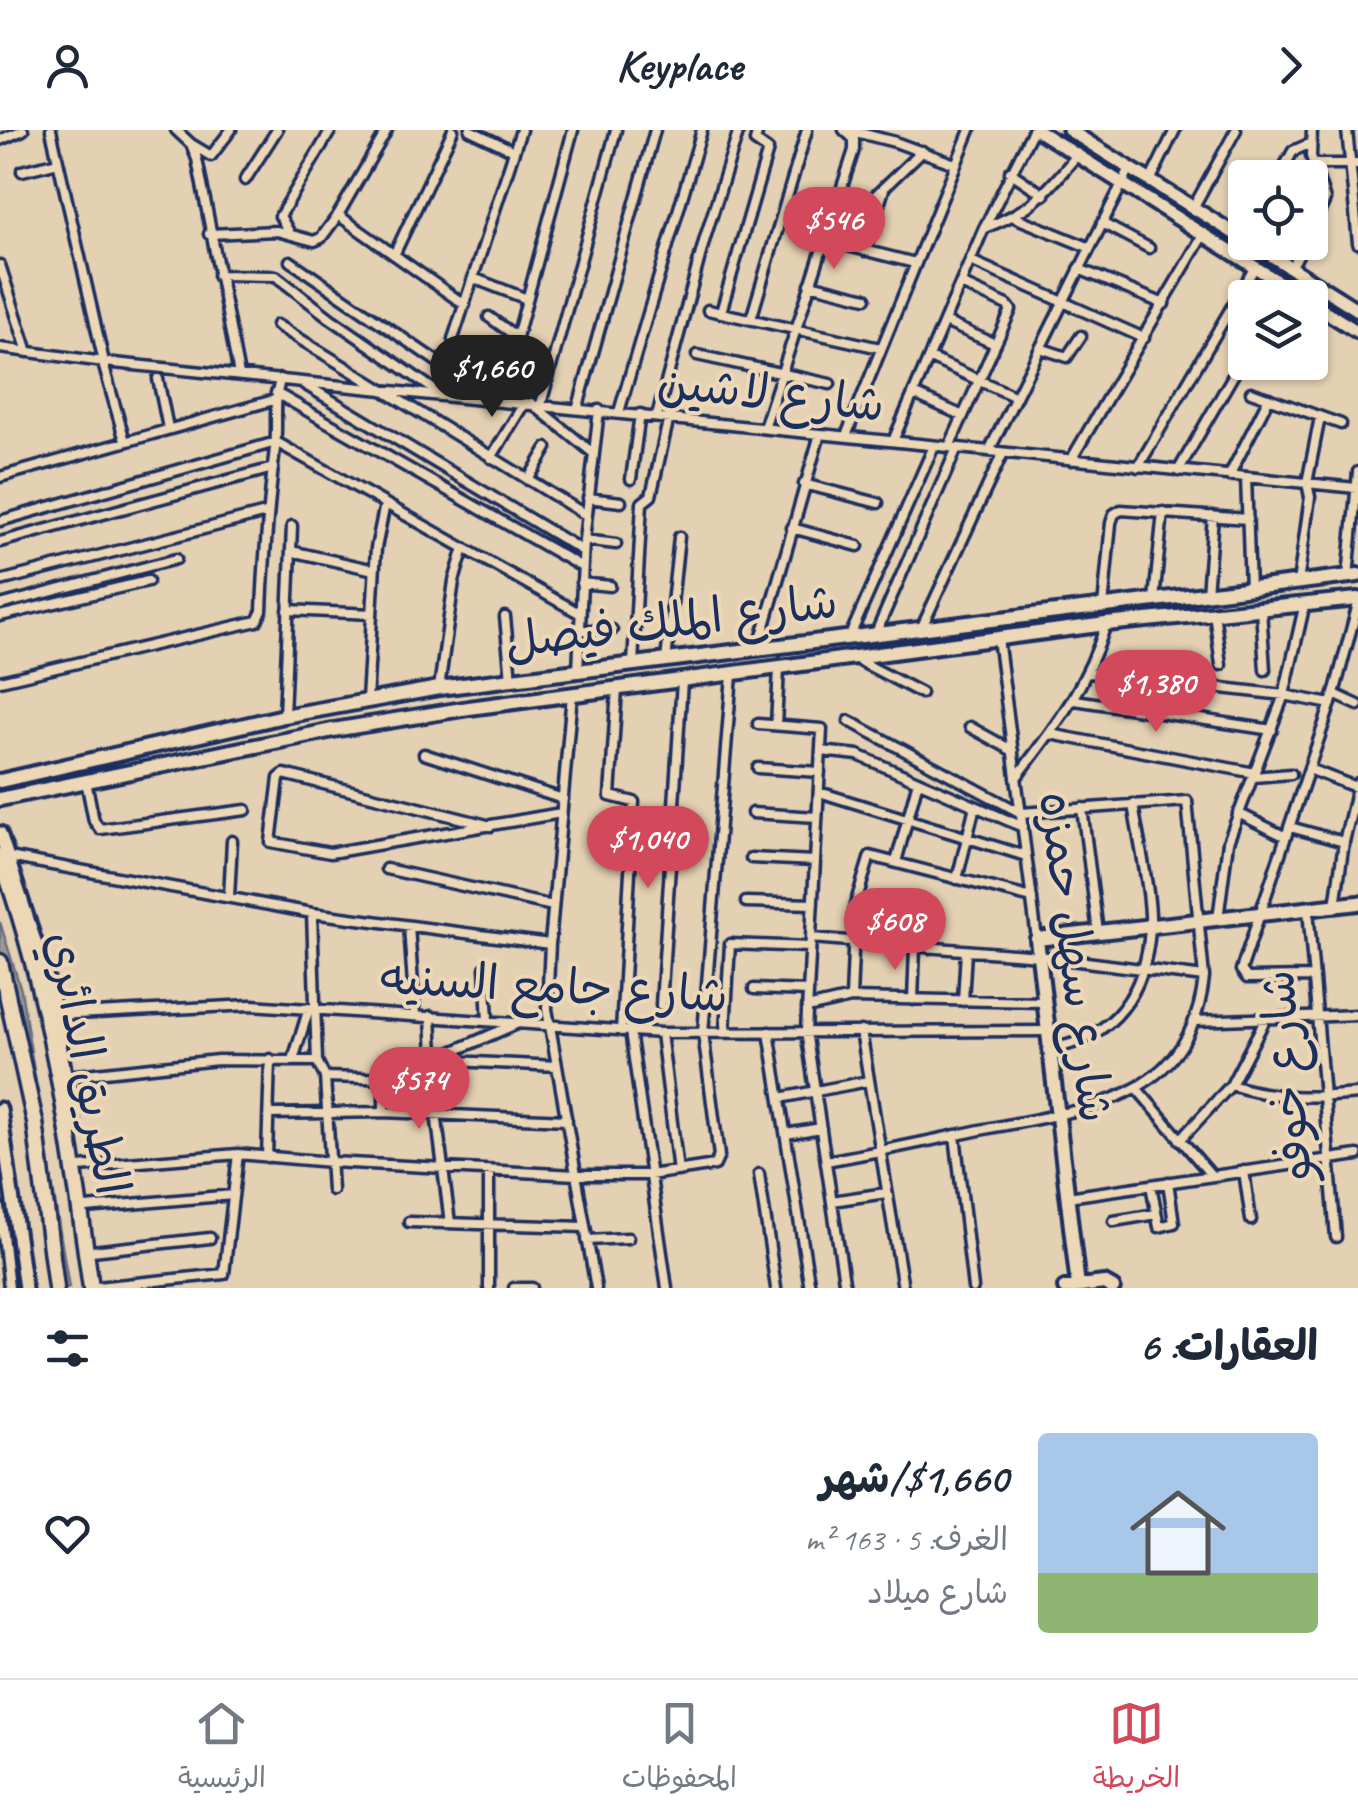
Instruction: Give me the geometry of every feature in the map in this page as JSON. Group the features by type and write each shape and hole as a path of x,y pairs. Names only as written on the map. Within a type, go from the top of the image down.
{"highway":[{"name":"الطريق الدائري","path":"4,856 50,1022 95,1288"},
{"name":"الطريق الدائري","path":"0,962 35,1122 56,1288"}],"main road":[{"name":"شارع الملك فيصل","path":"0,781 284,716 439,688 1353,576"},
{"name":"شارع الملك فيصل","path":"0,800 333,730 497,704 1106,624 1261,606 1358,601"},
{"path":"960,624 962,642"},
{"path":"494,680 497,704"},
{"path":"1037,939 1358,902"},
{"name":"شارع سهل حمزه","path":"1037,939 1068,1197 1072,1287"},
{"path":"1072,1287 1108,1285"}],"street":[{"path":"0,140 23,130"},
{"path":"51,130 103,361 125,440"},
{"path":"176,130 207,155 214,155 231,130"},
{"path":"245,180 277,130"},
{"path":"289,232 280,216 332,130"},
{"path":"210,234 289,232 318,240 338,215 387,130"},
{"path":"394,255 453,130"},
{"path":"470,130 514,150"},
{"path":"453,339 521,130"},
{"path":"290,260 467,382 500,400 573,130"},
{"path":"542,404 616,130"},
{"path":"578,408 655,130"},
{"path":"619,412 702,130"},
{"path":"657,416 739,130"},
{"path":"720,312 768,150 755,140 758,130"},
{"path":"751,319 807,130"},
{"path":"846,130 895,142 955,164"},
{"path":"764,428 854,150 854,139 846,130"},
{"path":"895,142 900,130"},
{"path":"846,436 970,130"},
{"path":"892,441 984,228 1035,130 1204,234 1269,280"},
{"path":"1069,130 1228,228"},
{"path":"1150,181 1175,130"},
{"path":"1194,208 1236,130"},
{"path":"1312,130 1313,160"},
{"path":"1347,130 1354,164 1358,243"},
{"path":"1288,160 1293,151 1311,143"},
{"path":"191,144 239,376"},
{"path":"826,244 922,151"},
{"path":"984,228 1014,217 1044,195 1078,154"},
{"path":"22,171 58,162"},
{"path":"1328,164 1354,164"},
{"path":"989,451 1130,168"},
{"path":"1010,172 1044,195"},
{"path":"865,251 885,185"},
{"path":"338,215 465,305"},
{"path":"1014,217 1088,247"},
{"path":"1102,223 1150,248"},
{"path":"1072,460 1204,234"},
{"path":"826,244 915,263"},
{"path":"971,260 1144,338"},
{"path":"1280,260 1358,310"},
{"path":"1292,268 1296,260"},
{"path":"0,265 28,352"},
{"path":"1138,467 1255,267"},
{"path":"1079,269 1164,304"},
{"path":"218,275 280,278 330,318 440,394"},
{"path":"473,278 528,300"},
{"path":"810,284 866,298"},
{"path":"875,635 1011,308 961,284"},
{"path":"708,310 880,348"},
{"path":"1328,313 1358,332"},
{"path":"489,317 517,338"},
{"path":"945,322 996,344"},
{"path":"277,325 586,515"},
{"path":"1040,348 1068,357 1081,336"},
{"name":"شارع لاشين","path":"0,348 239,376 1356,488"},
{"path":"480,352 508,369"},
{"path":"697,354 830,384"},
{"path":"930,358 1016,397"},
{"path":"158,379 168,428"},
{"path":"0,680 257,621 262,611 266,512 276,442 275,396 280,379"},
{"path":"1178,471 1231,380"},
{"path":"299,381 583,551"},
{"path":"1251,392 1340,424"},
{"path":"914,394 963,416"},
{"path":"0,476 275,396 582,567"},
{"path":"1230,476 1269,398"},
{"path":"492,458 528,402 593,452"},
{"path":"578,671 586,515 600,410"},
{"path":"631,480 640,414"},
{"path":"633,664 642,502 651,496 669,417"},
{"path":"1298,583 1310,498 1306,483 1320,417"},
{"path":"758,650 820,434"},
{"path":"0,521 276,442 580,613"},
{"path":"850,638 934,446"},
{"path":"528,480 547,448"},
{"path":"922,629 1003,453"},
{"path":"0,542 272,468"},
{"path":"1353,576 1358,472"},
{"path":"1246,477 1250,589"},
{"path":"804,484 878,503"},
{"path":"588,498 620,502"},
{"path":"367,700 374,570 386,504"},
{"path":"1103,607 1114,514 1121,510 1248,519"},
{"path":"0,581 266,512"},
{"path":"1154,600 1163,512"},
{"path":"1207,594 1213,516"},
{"path":"284,716 292,526"},
{"path":"792,528 858,546"},
{"path":"666,661 678,538"},
{"path":"584,540 616,544"},
{"path":"439,688 450,603 464,548"},
{"path":"291,551 374,570"},
{"path":"0,605 176,559"},
{"path":"0,616 148,581"},
{"path":"581,583 610,586"},
{"path":"1311,977 1247,978 1242,974 1332,699 1358,601"},
{"path":"1218,919 1228,842 1284,695 1306,603"},
{"path":"1261,606 1264,670"},
{"path":"288,610 372,614"},
{"path":"1214,612 1221,665"},
{"path":"505,617 511,678"},
{"path":"1016,778 1075,700 1106,624"},
{"path":"578,630 612,630"},
{"name":"شارع سهل حمزه","path":"998,638 1037,939"},
{"path":"854,658 921,693"},
{"path":"776,725 778,669"},
{"path":"1089,673 1358,705"},
{"path":"79,1167 238,1154 576,1175 650,1175 713,1166 719,1156 703,1033 732,675"},
{"path":"661,1005 682,681"},
{"path":"1164,682 1166,714"},
{"path":"618,689 612,798 634,801 626,1031 667,1288"},
{"path":"572,694 550,944 549,1025 596,1288"},
{"path":"1075,700 1272,730"},
{"path":"826,1160 1100,1106 1138,1090 1172,1059 1195,1021 1204,977 1188,803 1021,813 849,721"},
{"path":"758,724 822,728 806,1031 845,1288"},
{"path":"970,727 1013,751"},
{"path":"1050,734 1254,775 1291,774"},
{"path":"821,752 858,756 1022,827"},
{"path":"424,754 563,799"},
{"path":"758,768 820,772"},
{"path":"1309,769 1358,786 1344,842 1335,906"},
{"path":"491,826 280,774 272,841 273,845 330,853 491,826 562,814"},
{"path":"896,862 918,781"},
{"path":"86,782 94,821 100,829 246,810"},
{"path":"819,792 1026,856"},
{"path":"1050,1048 1086,1039 1117,1017 1142,969 1150,926 1133,804"},
{"path":"957,879 975,806"},
{"path":"1082,808 1098,932"},
{"path":"752,813 818,817"},
{"path":"1238,813 1286,837"},
{"path":"1290,827 1344,842"},
{"path":"0,833 4,856 57,1014 95,1288 224,1274 238,1154"},
{"path":"229,898 232,841"},
{"path":"4,856 312,912 550,944"},
{"path":"851,998 858,888 870,856 1032,898"},
{"path":"751,858 815,861"},
{"path":"386,868 553,906"},
{"path":"894,945 898,901"},
{"path":"746,902 812,904"},
{"path":"928,948 932,905"},
{"name":"شارع خوفو","path":"1308,909 1314,1016 1336,1237"},
{"path":"312,912 311,1009 317,1061 325,1076 332,1190"},
{"path":"409,926 414,1014"},
{"path":"724,1032 730,944 854,942 914,946 1039,956 1204,977"},
{"path":"913,1000 914,946"},
{"path":"963,1000 966,950"},
{"path":"485,968 488,1020"},
{"path":"754,990 808,992"},
{"path":"807,1008 851,998 1044,1002"},
{"name":"شارع جامع السنيه","path":"57,1014 251,1005 661,1033 1048,1031"},
{"path":"292,1060 311,1009"},
{"path":"1195,1021 1358,1015"},
{"path":"431,1016 441,1168 450,1223"},
{"path":"1180,1140 1231,1085 1266,1018"},
{"path":"434,1060 518,1023"},
{"path":"860,1031 903,1288"},
{"path":"769,1032 810,1288"},
{"path":"661,1033 678,1172"},
{"path":"67,1076 218,1060 317,1061"},
{"path":"267,1156 270,1060"},
{"path":"434,1060 557,1066"},
{"path":"325,1076 434,1080"},
{"path":"384,1079 384,1112"},
{"path":"780,1098 868,1081"},
{"path":"1231,1085 1276,1097 1358,1094"},
{"path":"1138,1090 1212,1176"},
{"path":"0,1109 25,1288"},
{"path":"270,1114 436,1113 566,1120"},
{"path":"786,1134 820,1128"},
{"path":"955,1135 973,1288"},
{"path":"1068,1197 1358,1155"},
{"path":"489,1172 489,1288"},
{"path":"1244,1172 1251,1220"},
{"path":"758,1174 776,1288"},
{"path":"1151,1185 1158,1226 1174,1224 1168,1182"},
{"path":"832,1201 886,1193"},
{"path":"86,1208 233,1195"},
{"path":"0,1208 9,1288"},
{"path":"1114,1221 1156,1214"},
{"path":"409,1222 585,1228"},
{"path":"92,1251 210,1238"},
{"path":"588,1240 628,1238"},
{"path":"514,1288 532,1288"}],"shaded area":[{"path":"0,922 21,990 69,1288 49,1288 16,1046 0,974"}]}
